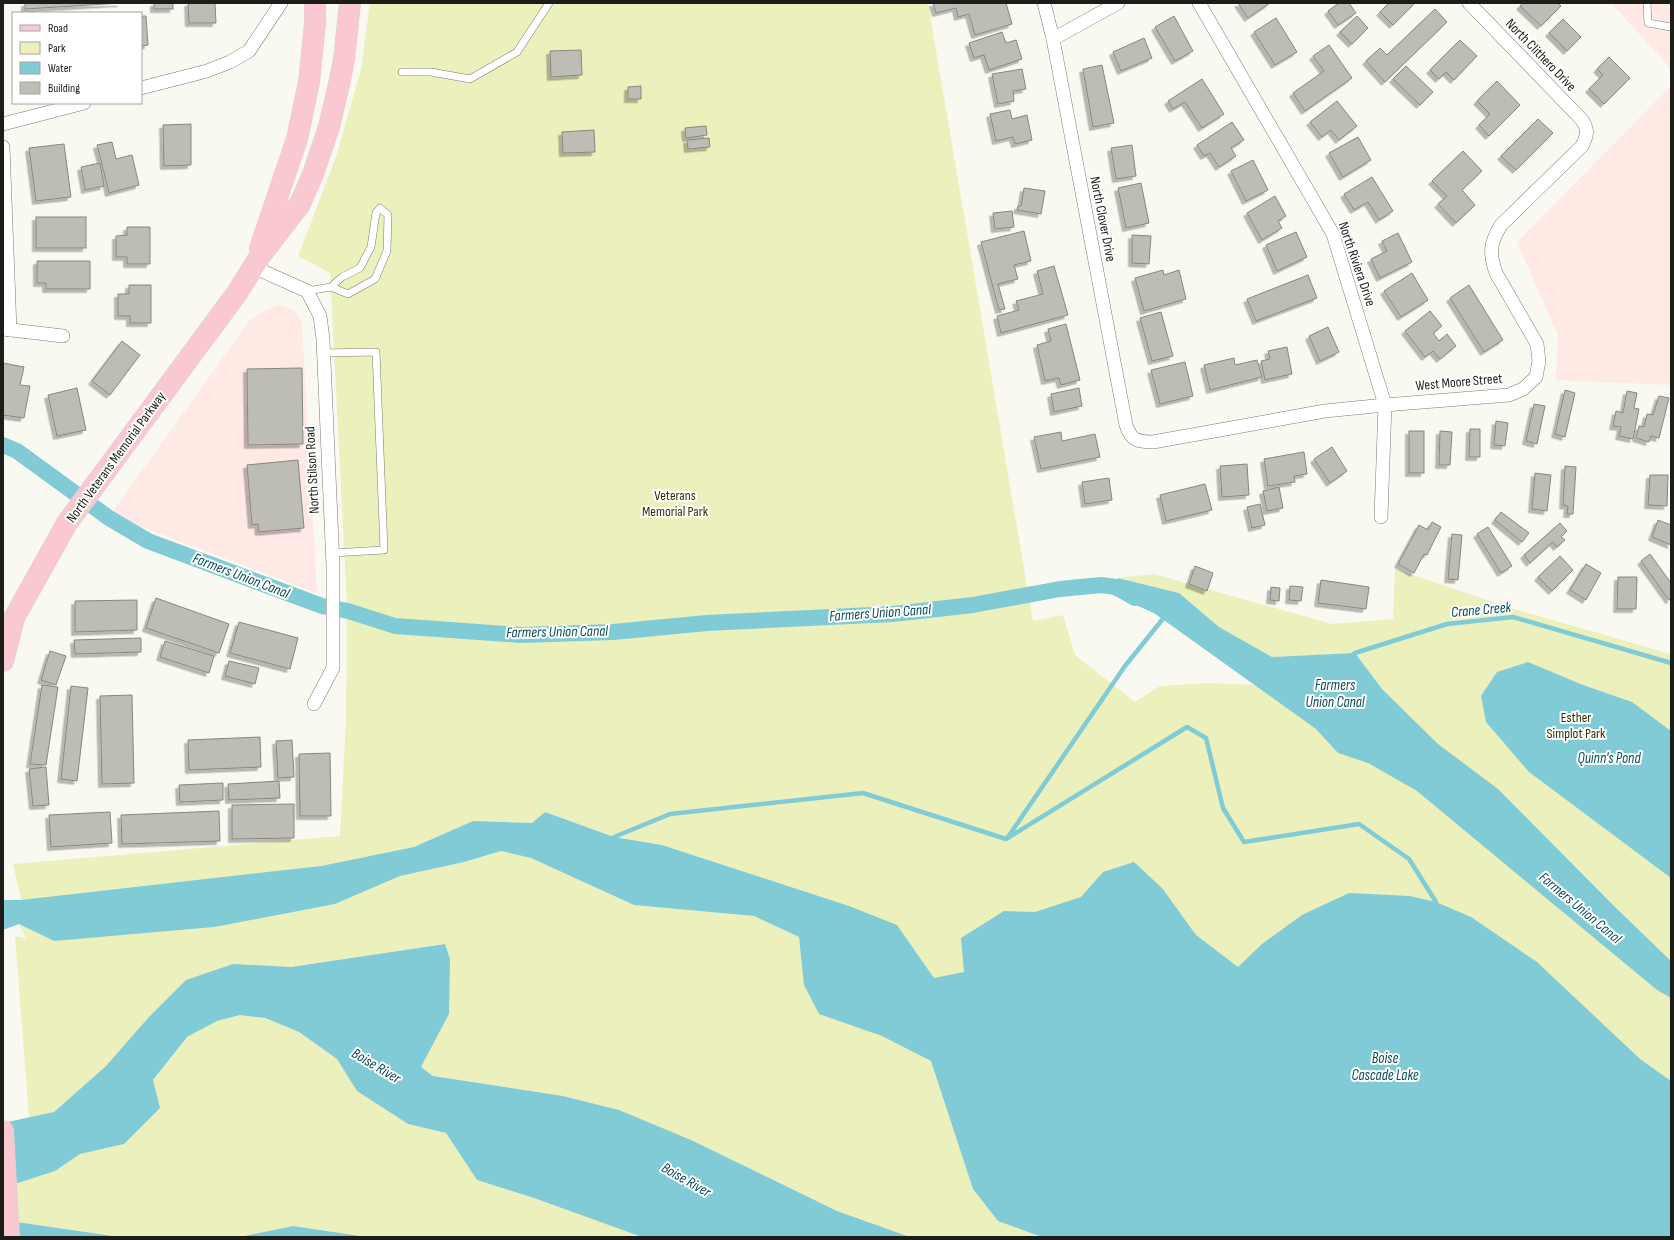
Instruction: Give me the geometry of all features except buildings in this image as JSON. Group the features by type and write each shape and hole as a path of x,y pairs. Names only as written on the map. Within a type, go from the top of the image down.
{"main road":[{"name":"North Veterans Memorial Parkway","path":"253,267 297,139 309,82 315,23 315,3"},
{"name":"North Veterans Memorial Parkway","path":"3,661 14,618 67,523 237,293 253,267 300,204 313,174 329,127 344,59 350,3"},
{"path":"3,1131 9,1237"}],"street":[{"path":"142,88 207,71 230,62 249,51 280,3"},
{"name":"North Clover Drive","path":"1044,3 1053,39 1126,424 1129,434 1134,439"},
{"path":"1053,39 1118,3"},
{"name":"North Riviera Drive","path":"1199,3 1333,234 1385,405 1381,517"},
{"name":"North Clithero Drive","path":"1469,3 1582,120 1587,131"},
{"path":"3,124 80,104"},
{"name":"West Moore Street","path":"1134,439 1142,442 1153,442 1325,411 1509,395 1523,388 1536,377 1539,361 1537,344 1496,273 1491,260 1491,247 1494,236 1501,225 1582,146 1587,137 1587,131"},
{"path":"3,147 7,329 63,336"},
{"path":"253,267 307,291"},
{"name":"North Stilson Road","path":"307,291 320,316 332,553 333,668 314,704"}],"lane":[{"path":"402,72 431,72 470,79 517,52 549,3"},
{"path":"1647,3 1648,22 1671,27"},
{"path":"307,291 331,287 348,294 375,279 387,251 388,215 380,208 376,213 371,247 360,268 342,277 331,287"},
{"path":"323,353 376,352 384,550 332,553"}],"shaded area":[{"path":"1611,3 1671,3 1671,69 1665,62"},
{"path":"1671,86 1671,385 1556,380 1558,335 1517,242"},
{"path":"280,305 294,310 302,322 317,593 110,515 250,320 265,310"}],"green space":[{"name":"Veterans Memorial Park","path":"370,3 928,3 1033,621 1063,615 1075,655 1135,702 1160,686 1210,683 1256,685 1290,710 1317,655 1272,657 1219,627 1179,593 1118,578 1154,574 1332,624 1393,619 1395,569 1511,608 1671,654 1671,1237 910,1237 837,1211 619,1110 563,1096 434,1076 421,1067 449,1014 444,944 291,967 233,965 106,1066 54,1112 29,1118 15,936 26,938 19,924 54,941 335,904 400,876 464,862 501,851 531,858 634,905 754,916 799,937 803,973 849,906 662,845 614,837 545,812 532,823 473,821 414,847 321,866 27,913 21,900 13,864 340,836 346,720 347,605 330,273 298,256 336,157 361,69"},
{"path":"240,1015 264,1018 299,1032 337,1059 358,1091 408,1124 446,1133 477,1180 534,1198 643,1237 367,1237 293,1226 239,1237 121,1237 3,1220 3,1188 55,1171 80,1154 124,1144 153,1080 187,1037 217,1021"}],"water":[{"name":"Farmers Union Canal","path":"1118,578 1179,593 1219,627 1272,657 1355,653 1382,689 1438,744 1498,789 1671,961 1671,998 1657,990 1417,791 1368,763 1338,753 1316,729 1154,613 1113,595"},
{"name":"Quinn's Pond","path":"1528,662 1583,685 1632,702 1671,731 1671,878 1529,772 1486,722 1481,696 1497,672"},
{"name":"Boise Cascade Lake","path":"545,812 614,837 662,845 849,906 897,925 934,978 964,972 961,938 1004,911 1035,912 1081,897 1103,872 1134,862 1162,888 1196,935 1238,967 1262,944 1302,915 1349,893 1410,896 1436,902 1471,917 1537,962 1640,1059 1671,1081 1671,1237 1042,1237 998,1221 973,1189 931,1061 882,1036 819,1014 804,985 799,937 754,916 634,905 531,858 501,851 464,862 400,876 335,904 214,927 54,941 19,924 3,930 3,900 21,900 321,866 414,847 473,821 532,823"},
{"name":"Boise River","path":"445,944 450,959 449,1014 421,1067 433,1076 563,1096 619,1110 691,1140 837,1211 910,1237 642,1237 534,1198 477,1180 446,1133 408,1124 357,1091 337,1059 299,1032 265,1018 240,1015 217,1021 187,1037 153,1080 160,1108 124,1144 80,1154 55,1171 3,1188 3,1123 54,1112 106,1066 149,1017 186,980 233,964 291,967"},
{"path":"3,1220 120,1237 3,1237"},
{"path":"293,1226 367,1237 239,1237"}],"waterway":[{"name":"Farmers Union Canal","path":"3,445 17,451 109,518 148,541 322,606 348,611 395,626 521,635 613,632 707,623 893,614 973,605 1060,589 1101,585 1116,587 1135,598"},
{"path":"1008,837 1125,666 1166,615"},
{"name":"Crane Creek","path":"1351,656 1355,653 1447,624 1513,617 1671,663"},
{"path":"614,837 670,814 863,793 1006,839 1187,727 1206,738 1223,808 1244,842 1359,824 1409,859 1436,902"}],"park label":[{"name":"Esther Simplot Park","path":"1576,726"}]}
